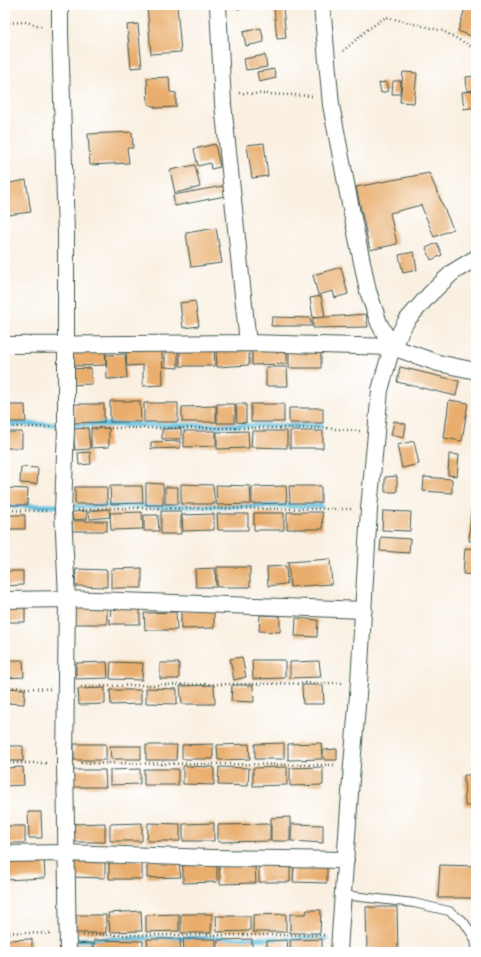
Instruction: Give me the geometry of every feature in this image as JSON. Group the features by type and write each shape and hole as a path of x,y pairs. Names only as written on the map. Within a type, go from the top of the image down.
{"street":[{"path":"60,5 66,234 66,428 63,511 67,599 65,763 68,952"},
{"path":"218,5 223,104 248,343"},
{"path":"322,5 331,105 350,204 368,291 379,322 392,348"},
{"path":"339,952 352,765 360,683 369,509 380,390 392,348 407,320 430,294 454,272 476,258"},
{"path":"5,345 248,343 392,348 438,363 476,370"},
{"path":"5,600 67,599 364,610"},
{"path":"5,854 66,853 212,858 346,860"}],"lane":[{"path":"343,895 414,903 449,910 464,922 475,939 476,948"}],"path":[{"path":"327,64 366,30 386,17 443,31 476,49"},
{"path":"5,23 26,22 60,32"},
{"path":"222,86 242,94 319,96 331,105"},
{"path":"5,427 323,428 352,430 376,434"},
{"path":"5,510 63,511 115,508 369,509"},
{"path":"5,687 66,689 81,687 142,685 360,683"},
{"path":"5,763 352,765"},
{"path":"5,932 67,934 340,935"}],"building":[{"path":"147,5 177,5 181,52 151,54"},
{"path":"237,5 254,5 254,6 238,9"},
{"path":"466,5 476,5 476,31 474,37 458,31"},
{"path":"283,7 286,38 277,39 274,8"},
{"path":"138,24 142,67 131,68 127,25"},
{"path":"261,28 264,42 246,46 243,32"},
{"path":"265,55 267,67 246,70 244,59"},
{"path":"274,69 276,78 259,82 257,72"},
{"path":"403,72 417,73 414,103 400,102"},
{"path":"476,76 476,90 467,91 466,77"},
{"path":"169,77 170,92 176,93 176,107 157,108 148,104 147,78"},
{"path":"393,81 401,81 400,94 392,94"},
{"path":"386,82 388,91 381,93 379,83"},
{"path":"476,91 476,107 464,109 462,92"},
{"path":"132,132 133,148 127,148 129,163 90,165 88,134"},
{"path":"264,143 268,176 252,178 247,145"},
{"path":"215,144 220,167 211,169 210,163 198,166 194,149"},
{"path":"195,165 200,187 175,193 170,170"},
{"path":"429,173 453,229 434,237 421,205 390,213 397,244 370,250 356,187"},
{"path":"26,180 31,212 7,215 5,203 5,184"},
{"path":"223,186 225,196 175,206 173,195"},
{"path":"216,228 222,263 191,267 186,233"},
{"path":"437,243 442,255 431,260 426,248"},
{"path":"414,252 417,270 403,273 399,255"},
{"path":"341,267 348,294 335,298 333,291 318,295 313,275"},
{"path":"476,294 476,306 472,305"},
{"path":"321,296 325,316 313,318 310,298"},
{"path":"195,301 199,326 183,328 180,303"},
{"path":"366,314 368,327 313,328 313,318"},
{"path":"272,317 310,318 312,326 271,326"},
{"path":"162,347 163,385 143,386 143,365 127,366 126,348"},
{"path":"165,347 178,347 178,368 165,367"},
{"path":"105,348 106,365 69,366 68,349"},
{"path":"249,348 249,365 217,367 216,350"},
{"path":"180,349 214,349 215,366 180,366"},
{"path":"287,349 287,364 252,365 252,350"},
{"path":"289,349 321,349 321,368 289,368"},
{"path":"125,354 127,378 107,379 106,355"},
{"path":"266,367 287,367 288,386 266,386"},
{"path":"400,367 459,381 456,396 397,382"},
{"path":"91,368 92,384 68,385 67,369"},
{"path":"449,400 468,403 462,441 444,438"},
{"path":"110,401 140,401 141,422 110,422"},
{"path":"144,403 178,403 178,422 144,422"},
{"path":"73,404 104,404 104,422 74,423"},
{"path":"217,404 235,404 235,423 217,423"},
{"path":"236,404 246,404 246,423 237,422"},
{"path":"251,404 284,404 284,422 251,422"},
{"path":"5,405 25,405 26,422 5,422"},
{"path":"216,406 216,422 182,422 182,407"},
{"path":"289,408 323,408 323,423 289,423"},
{"path":"394,421 406,424 404,438 391,435"},
{"path":"88,428 90,449 75,450 73,429"},
{"path":"91,428 109,428 109,447 91,448"},
{"path":"181,428 181,439 162,439 162,429"},
{"path":"184,431 216,431 216,446 184,447"},
{"path":"248,431 249,448 217,449 217,432"},
{"path":"252,431 287,431 287,448 251,447"},
{"path":"290,431 323,431 323,448 290,448"},
{"path":"5,432 22,432 22,448 5,448"},
{"path":"180,441 180,448 151,449 151,442"},
{"path":"414,441 419,464 402,468 397,445"},
{"path":"90,452 91,464 79,465 78,453"},
{"path":"449,454 459,455 457,476 448,475"},
{"path":"21,467 38,468 37,484 20,483"},
{"path":"397,476 397,492 385,492 385,477"},
{"path":"424,477 452,479 452,493 423,491"},
{"path":"146,483 163,484 163,505 146,505"},
{"path":"181,484 213,485 215,504 181,504"},
{"path":"216,485 250,486 251,504 217,505"},
{"path":"110,486 142,486 143,503 111,504"},
{"path":"286,486 287,503 252,504 252,487"},
{"path":"289,486 321,486 321,503 290,503"},
{"path":"75,487 107,487 107,504 75,504"},
{"path":"165,487 178,487 178,504 165,504"},
{"path":"5,488 28,489 27,505 5,505"},
{"path":"109,509 110,517 90,519 89,511"},
{"path":"471,510 476,511 476,542 469,541"},
{"path":"87,511 87,519 72,520 72,512"},
{"path":"161,511 181,511 181,534 161,534"},
{"path":"383,511 411,512 410,531 382,530"},
{"path":"142,512 143,529 111,530 110,513"},
{"path":"287,512 322,512 323,529 287,529"},
{"path":"254,513 284,513 284,530 254,530"},
{"path":"214,514 214,530 183,531 182,515"},
{"path":"217,514 248,514 248,530 218,530"},
{"path":"9,515 25,515 25,529 9,529"},
{"path":"144,515 158,515 159,531 144,531"},
{"path":"72,521 107,521 107,531 72,531"},
{"path":"381,537 410,539 409,553 380,551"},
{"path":"465,548 476,549 476,575 463,574"},
{"path":"330,559 332,584 290,587 288,562"},
{"path":"286,566 287,584 268,586 267,567"},
{"path":"217,567 250,567 250,587 217,587"},
{"path":"142,568 142,588 111,588 111,569"},
{"path":"215,568 216,587 196,587 195,569"},
{"path":"76,569 107,570 107,587 75,586"},
{"path":"5,571 23,571 23,585 5,586"},
{"path":"25,606 25,622 5,622 5,607"},
{"path":"111,606 140,606 140,624 110,624"},
{"path":"71,607 107,607 107,624 71,624"},
{"path":"214,610 214,628 181,629 181,611"},
{"path":"176,612 177,630 145,630 144,613"},
{"path":"260,615 280,616 280,632 259,631"},
{"path":"296,618 318,620 317,637 295,636"},
{"path":"242,657 246,677 234,680 230,659"},
{"path":"5,660 23,660 24,677 5,678"},
{"path":"252,660 285,660 285,678 253,679"},
{"path":"319,661 321,677 290,678 290,662"},
{"path":"107,662 108,678 76,679 76,663"},
{"path":"111,662 143,663 142,680 110,679"},
{"path":"160,663 179,663 179,679 160,679"},
{"path":"214,685 215,704 182,704 180,686"},
{"path":"232,685 253,685 254,702 231,701"},
{"path":"302,685 323,685 324,704 303,704"},
{"path":"5,688 25,689 24,704 5,703"},
{"path":"105,688 105,704 79,705 78,689"},
{"path":"146,688 177,689 177,704 146,703"},
{"path":"110,690 141,690 141,704 111,705"},
{"path":"284,743 284,759 255,759 255,744"},
{"path":"321,743 322,759 288,760 288,744"},
{"path":"74,744 106,744 106,760 74,760"},
{"path":"213,744 213,759 182,759 182,745"},
{"path":"249,744 250,759 218,760 217,745"},
{"path":"146,745 177,745 176,760 146,760"},
{"path":"5,746 23,746 23,761 5,761"},
{"path":"110,746 141,746 141,759 111,759"},
{"path":"337,749 337,760 324,760 323,750"},
{"path":"183,766 214,767 214,785 183,784"},
{"path":"23,767 24,785 5,786 5,768"},
{"path":"219,767 249,768 248,786 218,785"},
{"path":"287,767 287,785 253,786 253,768"},
{"path":"323,767 323,785 290,786 290,768"},
{"path":"140,769 140,784 110,785 110,770"},
{"path":"144,769 178,769 178,785 144,785"},
{"path":"72,770 105,770 106,787 72,787"},
{"path":"464,775 476,775 476,806 465,806"},
{"path":"28,812 41,812 42,838 29,838"},
{"path":"290,817 290,841 271,841 271,818"},
{"path":"105,823 105,842 72,842 72,824"},
{"path":"142,823 142,841 110,841 110,824"},
{"path":"148,823 180,824 180,841 147,841"},
{"path":"214,823 214,841 183,841 183,824"},
{"path":"270,824 270,841 218,842 218,825"},
{"path":"292,824 323,825 323,843 291,841"},
{"path":"5,826 25,826 25,843 5,843"},
{"path":"44,858 45,878 5,880 5,861"},
{"path":"72,859 105,860 105,878 71,877"},
{"path":"109,860 142,860 142,879 109,879"},
{"path":"147,860 178,860 181,877 147,878"},
{"path":"183,865 217,865 217,882 183,883"},
{"path":"259,865 290,865 290,882 259,882"},
{"path":"294,865 327,865 327,883 293,882"},
{"path":"440,865 476,866 476,898 438,898"},
{"path":"219,866 255,867 256,883 220,884"},
{"path":"366,907 397,907 398,952 367,952"},
{"path":"307,910 321,910 320,933 290,933 290,914 306,914"},
{"path":"141,911 142,931 110,932 108,913"},
{"path":"179,914 179,931 146,932 146,915"},
{"path":"181,914 212,914 211,933 181,933"},
{"path":"286,914 286,932 253,932 253,915"},
{"path":"76,915 106,915 106,933 76,933"},
{"path":"216,916 250,916 250,931 217,932"},
{"path":"32,939 32,952 5,952 5,940"},
{"path":"147,939 180,939 181,952 148,952"},
{"path":"183,939 216,939 216,952 184,952"},
{"path":"252,939 252,952 218,952 218,940"},
{"path":"322,939 322,952 291,952 290,940"},
{"path":"94,940 143,941 143,952 95,952"},
{"path":"287,940 288,952 267,952 267,941"},
{"path":"92,943 93,952 73,952 73,944"}],"waterway":[{"path":"5,424 322,426"},
{"path":"5,506 321,506"},
{"path":"70,940 162,938 326,939"}]}
